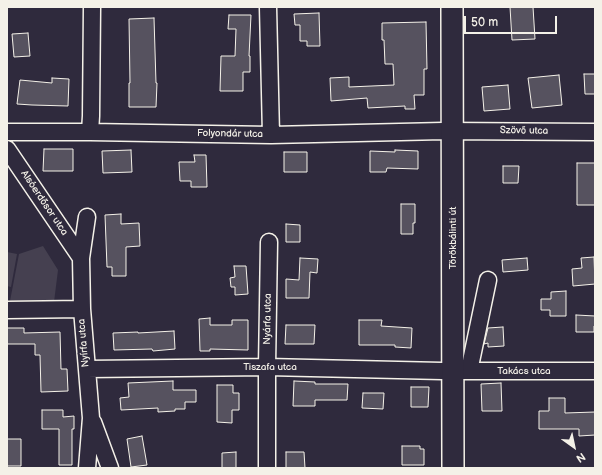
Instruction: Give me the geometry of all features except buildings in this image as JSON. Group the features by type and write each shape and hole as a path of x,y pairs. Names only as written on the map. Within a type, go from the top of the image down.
{"main road":[{"name":"Törökbálinti út","path":"452,7 453,131 461,371 453,468"}],"street":[{"path":"90,132 92,7"},
{"path":"268,7 271,135"},
{"name":"Folyondár utca","path":"7,132 271,135 453,131"},
{"name":"Szövő utca","path":"453,131 595,132"},
{"name":"Alsóerdősor utca","path":"7,149 81,258"},
{"name":"Nyírfa utca","path":"87,217 81,258 82,309 91,418 87,468"},
{"name":"Nyárfa utca","path":"267,468 269,242"},
{"path":"461,371 488,280"},
{"path":"7,310 82,309"},
{"name":"Tiszafa utca","path":"87,369 267,367 461,371"},
{"name":"Takács utca","path":"461,371 595,371"},
{"path":"91,418 110,468"}],"shaded area":[{"path":"43,246 58,270 54,302 10,301 19,254"},
{"path":"7,252 17,254 11,287 7,286"}]}
